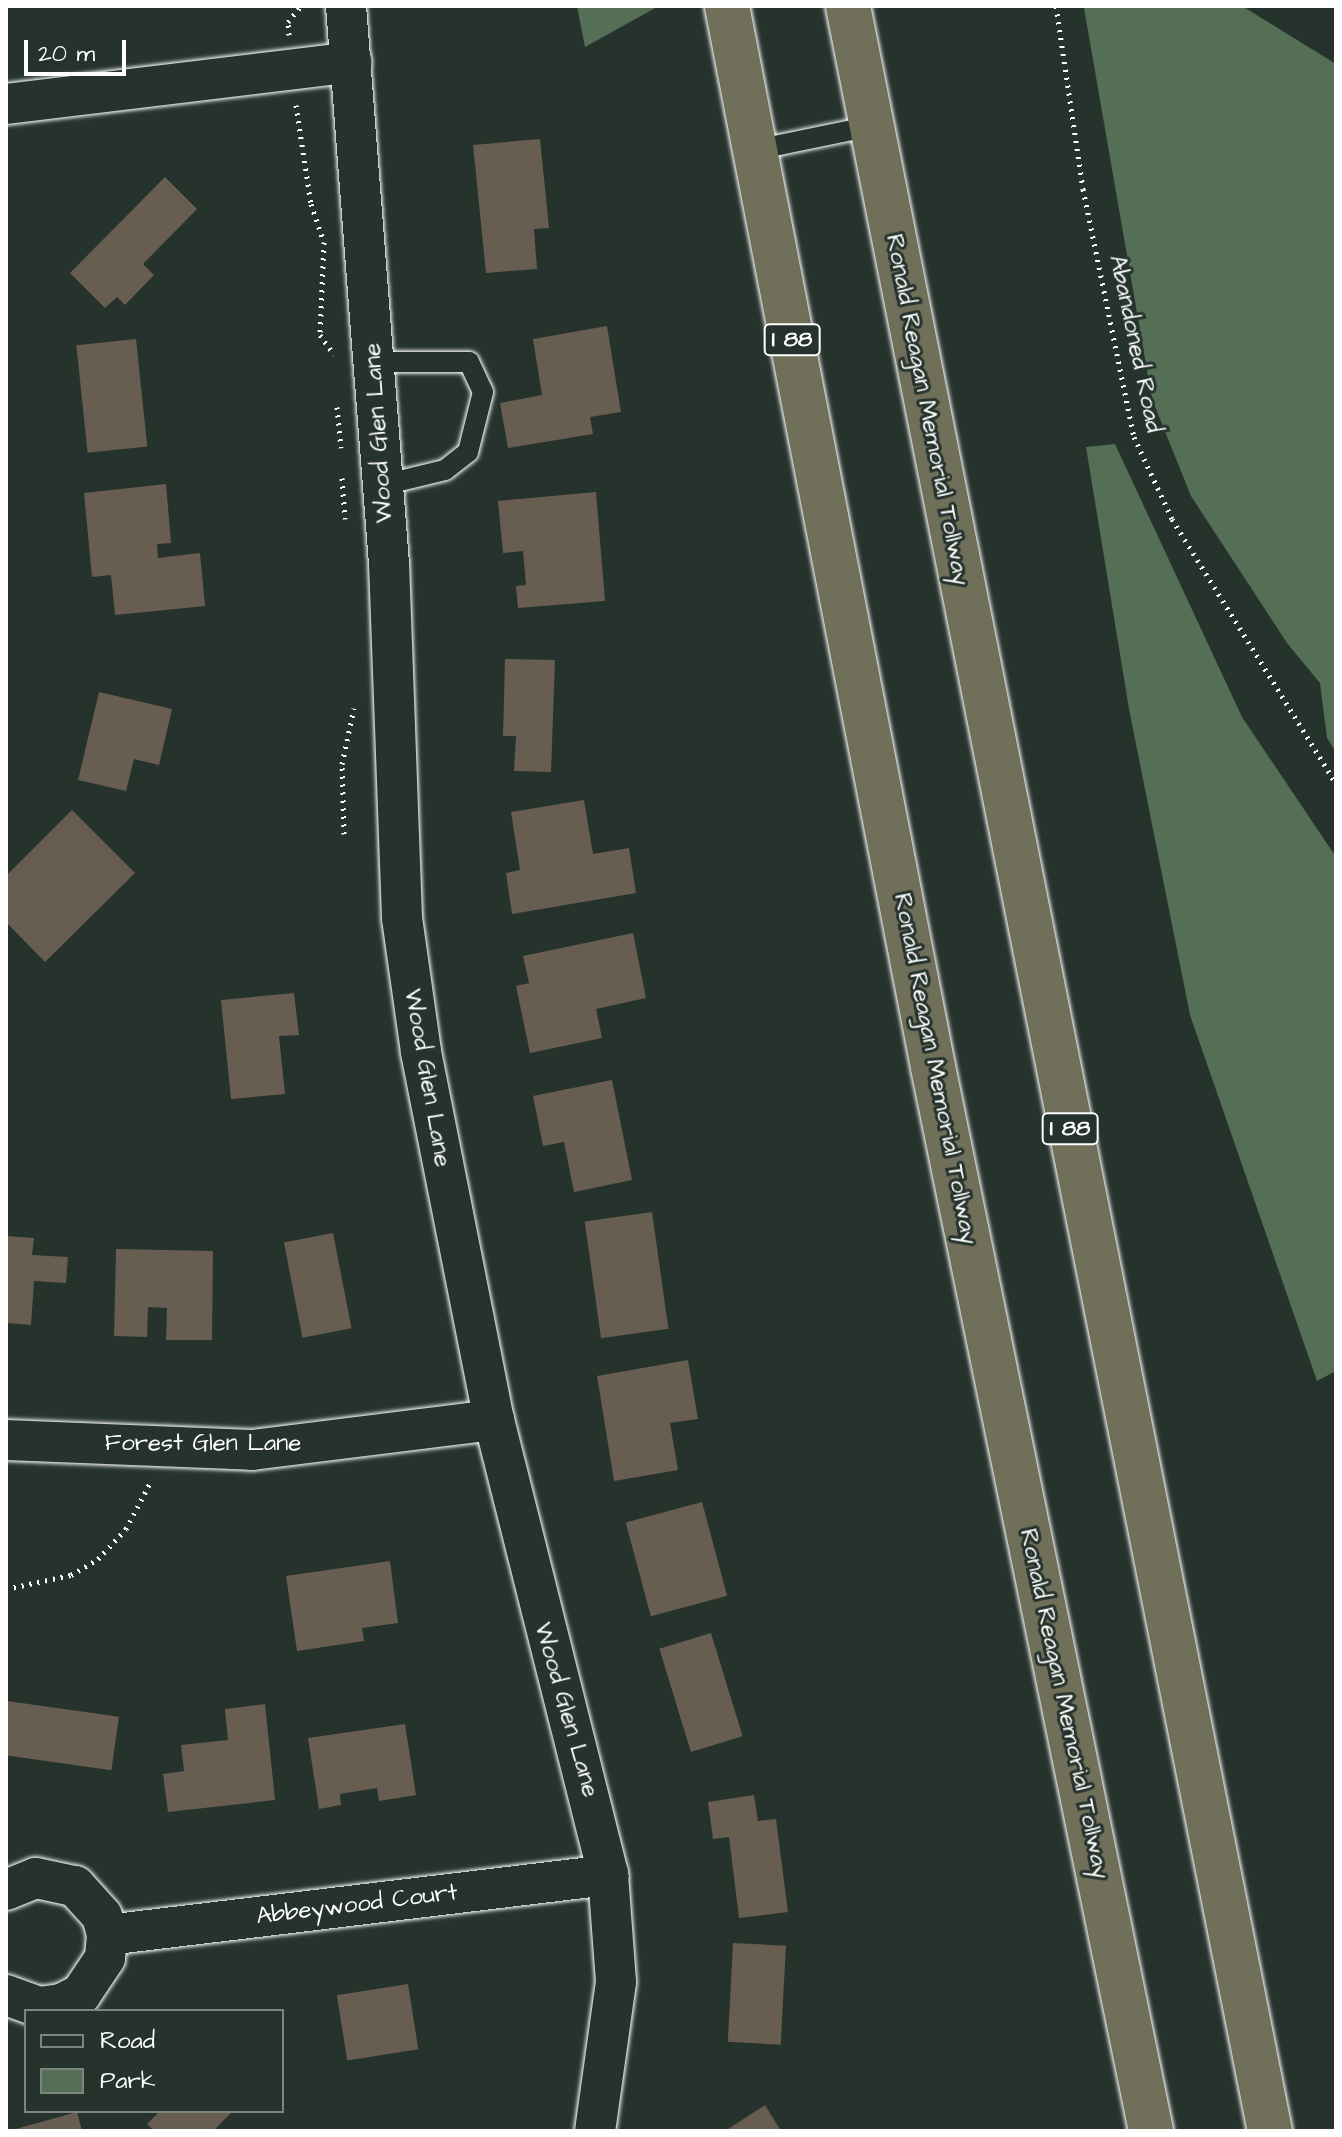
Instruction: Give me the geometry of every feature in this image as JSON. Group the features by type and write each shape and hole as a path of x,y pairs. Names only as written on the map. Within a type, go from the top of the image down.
{"highway":[{"name":"Ronald Reagan Memorial Tollway","path":"727,6 933,1067 1151,2131"},
{"name":"Ronald Reagan Memorial Tollway","path":"848,6 1270,2131"}],"street":[{"name":"Wood Glen Lane","path":"346,6 351,62 355,361 383,485 402,918 421,1052 494,1420 608,1875 616,1982 595,2131"},
{"path":"6,104 351,62"},
{"name":"Forest Glen Lane","path":"6,1440 252,1450 325,1444 494,1420"},
{"name":"Abbeywood Court","path":"107,1935 608,1875"},
{"path":"6,1890 36,1878 75,1886 96,1907 107,1935 105,1958 81,1994 61,2004 39,2007 6,1995"}],"lane":[{"path":"755,150 872,126"},
{"path":"355,361 469,362 483,392 468,452 445,470 383,485"}],"path":[{"path":"301,6 288,22 311,204 324,242 320,335 355,361"},
{"name":"Abandoned Road","path":"1056,6 1083,189 1134,437 1172,519 1336,783"},
{"path":"340,393 336,417 344,459"},
{"path":"343,473 346,532"},
{"path":"344,834 342,764 355,699"},
{"path":"6,1589 71,1575 98,1559 146,1496 162,1446"}],"green space":[{"path":"577,6 657,6 657,7 585,47"},
{"path":"1242,6 1336,64 1336,752 1327,738 1320,683 1287,643 1191,496 1152,399 1084,8"},
{"path":"1115,444 1242,717 1336,857 1336,1371 1317,1381 1190,1015 1129,709 1086,447"}],"building":[{"path":"540,139 549,228 534,229 537,269 486,273 473,145"},
{"path":"165,177 197,209 143,264 154,275 125,305 117,297 105,308 70,273"},
{"path":"607,326 621,412 590,417 593,434 508,448 500,403 542,395 533,339"},
{"path":"136,339 147,446 88,453 76,345"},
{"path":"166,484 171,543 157,544 158,558 200,553 205,606 115,615 111,575 92,577 84,493"},
{"path":"596,492 605,601 518,608 516,586 526,585 523,551 503,553 498,501"},
{"path":"505,659 555,660 551,772 514,771 516,736 503,736"},
{"path":"99,692 172,709 159,765 134,759 126,791 78,780"},
{"path":"584,800 593,854 629,848 636,893 512,914 506,873 520,870 511,812"},
{"path":"72,810 135,873 45,962 6,922 6,876"},
{"path":"633,933 646,998 596,1009 602,1038 530,1053 516,986 529,983 523,956"},
{"path":"294,993 299,1035 279,1036 285,1094 231,1099 221,1000"},
{"path":"612,1080 632,1180 574,1192 564,1142 543,1146 533,1096"},
{"path":"652,1212 668,1329 601,1338 585,1221"},
{"path":"333,1233 352,1328 302,1338 284,1243"},
{"path":"6,1236 34,1238 32,1255 68,1257 66,1283 34,1281 31,1325 6,1323"},
{"path":"116,1249 213,1251 212,1340 166,1340 167,1308 148,1307 147,1337 114,1336"},
{"path":"688,1360 698,1419 670,1423 678,1470 614,1481 597,1376"},
{"path":"702,1502 727,1596 651,1616 626,1522"},
{"path":"390,1561 398,1623 362,1628 364,1641 297,1651 286,1576"},
{"path":"711,1633 743,1736 691,1752 659,1649"},
{"path":"7,1701 119,1717 111,1770 6,1755"},
{"path":"265,1704 275,1800 168,1812 163,1774 184,1771 181,1745 228,1740 225,1709"},
{"path":"405,1724 416,1795 379,1801 377,1788 340,1794 341,1805 319,1809 308,1738"},
{"path":"754,1795 758,1821 776,1819 788,1912 739,1918 729,1837 713,1839 708,1802"},
{"path":"733,1943 786,1946 781,2045 728,2042"},
{"path":"408,1984 418,2049 347,2060 337,1995"},
{"path":"765,2105 781,2131 725,2131"},
{"path":"77,2113 82,2131 13,2131"},
{"path":"158,2113 231,2113 213,2131 154,2131 147,2124"}]}
